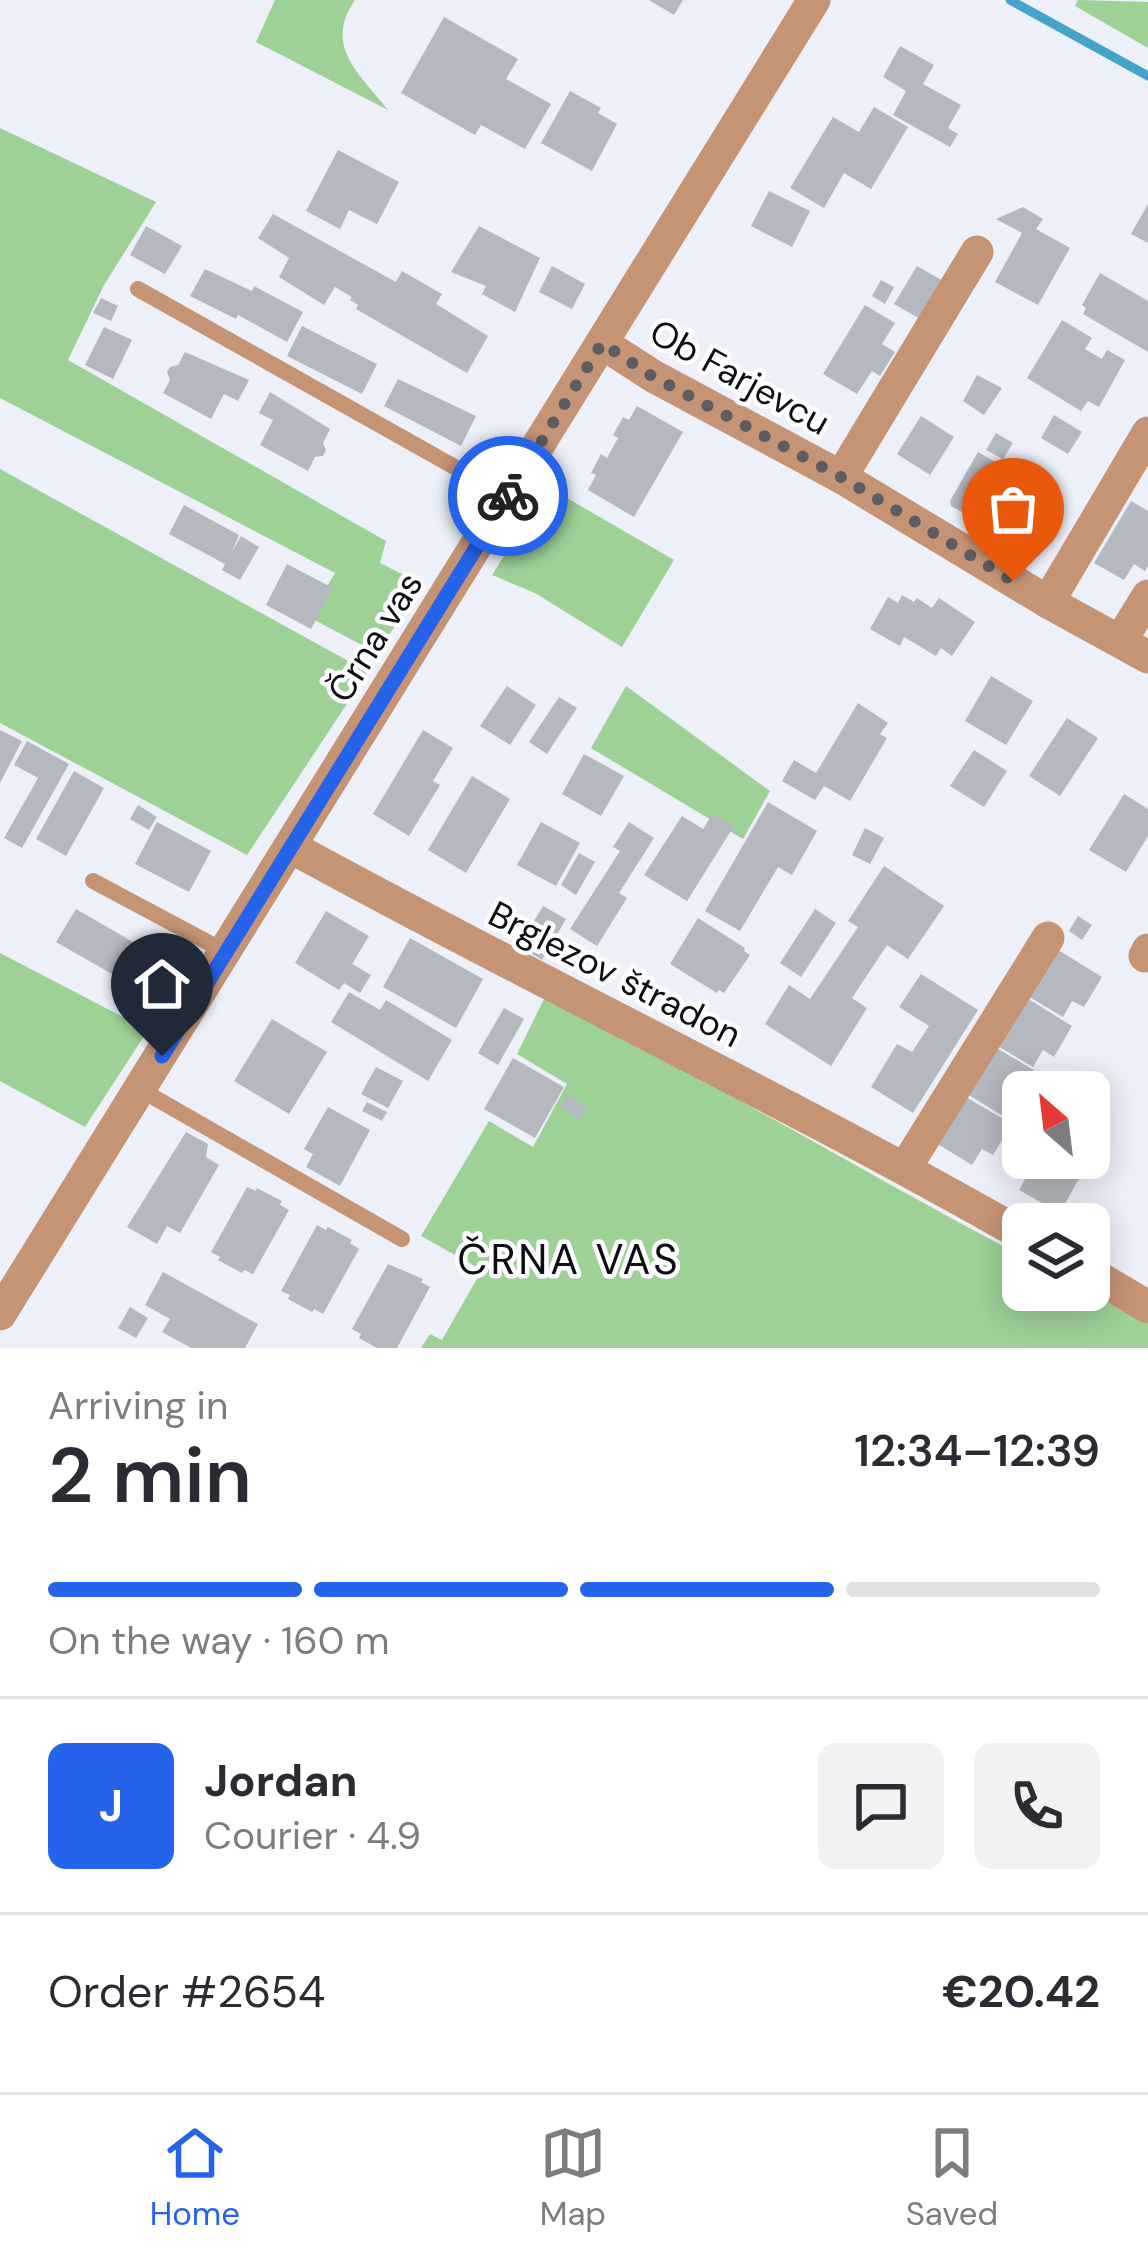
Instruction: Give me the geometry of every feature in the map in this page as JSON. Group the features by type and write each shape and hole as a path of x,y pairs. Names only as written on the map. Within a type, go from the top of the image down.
{"street":[{"name":"Črna vas","path":"0,1314 814,0"},
{"name":"Ob Farjevcu","path":"841,477 977,252"},
{"name":"Ob Farjevcu","path":"602,343 652,376 841,477 1048,602 1134,648 1148,596"},
{"path":"1048,602 1148,434"},
{"name":"Brglezov štradon","path":"291,847 1002,1223"},
{"path":"904,1168 1048,938"},
{"path":"1110,1285 1148,1307"}],"lane":[{"path":"138,289 508,496"},
{"path":"93,880 226,952"},
{"path":"141,1090 402,1239"}],"green space":[{"path":"275,0 355,0 346,16 344,46 357,72 388,110 256,42"},
{"path":"1078,0 1148,2 1148,48 1075,6"},
{"path":"0,128 156,202 104,285 68,360 386,541 380,563 420,583 378,649 373,651 309,617 335,573 0,398"},
{"path":"0,469 368,672 247,855 0,723"},
{"path":"548,487 674,560 622,647 535,593 492,575"},
{"path":"626,686 770,791 743,839 591,748"},
{"path":"0,953 148,1030 85,1127 0,1081"},
{"path":"546,995 1002,1246 1002,1311 1110,1311 1110,1303 1148,1324 1148,1348 421,1348 430,1334 442,1340 482,1270 421,1236 489,1121 533,1147 567,1084 517,1054"}],"building":[{"path":"649,0 683,0 674,15"},
{"path":"444,17 518,59 506,79 551,104 525,149 481,125 475,135 401,93"},
{"path":"900,46 934,65 923,84 961,105 948,128 958,134 950,147 893,115 906,91 883,77"},
{"path":"570,91 601,108 598,113 617,124 592,171 541,143"},
{"path":"874,107 908,127 871,189 844,173 824,208 790,188 833,117 859,132"},
{"path":"338,150 399,182 377,224 349,210 340,229 306,211"},
{"path":"769,191 810,211 792,247 751,226"},
{"path":"1148,204 1148,243 1131,234"},
{"path":"1023,207 1043,219 1036,229 1070,248 1038,305 995,282 1022,233 996,219"},
{"path":"273,214 396,282 402,271 442,294 436,304 488,336 467,373 356,309 352,297 335,287 324,305 279,277 289,258 258,238"},
{"path":"146,226 182,246 165,274 130,255"},
{"path":"479,226 540,258 515,312 482,294 486,286 451,272"},
{"path":"552,266 585,284 572,309 539,292"},
{"path":"917,266 945,282 922,320 894,304"},
{"path":"205,269 252,291 254,286 303,312 287,342 190,296"},
{"path":"1100,273 1148,301 1148,352 1083,314 1086,308 1082,305"},
{"path":"881,280 894,287 885,304 872,296"},
{"path":"101,298 118,306 111,321 93,313"},
{"path":"865,305 895,323 882,344 895,352 880,376 872,371 857,394 823,374"},
{"path":"1062,320 1092,338 1085,349 1102,359 1107,350 1125,360 1099,407 1088,401 1081,411 1027,378"},
{"path":"302,326 377,364 362,394 287,356"},
{"path":"104,327 132,340 113,379 85,365"},
{"path":"185,352 249,380 238,401 224,394 211,419 163,393 170,380 167,372"},
{"path":"977,375 1002,388 984,415 963,401"},
{"path":"398,379 476,416 461,446 384,406"},
{"path":"270,392 330,429 323,456 315,457 308,471 260,445 273,420 259,413"},
{"path":"637,406 683,432 634,517 588,490 601,454 607,458 623,417 629,420"},
{"path":"1054,415 1082,432 1068,454 1041,438"},
{"path":"921,416 954,437 930,475 897,454"},
{"path":"996,433 1013,443 1003,459 986,450"},
{"path":"978,452 1036,489 1022,515 1007,507 991,528 951,506 950,501"},
{"path":"1131,501 1148,511 1148,566 1145,571 1134,564 1124,580 1094,563"},
{"path":"184,505 239,535 232,552 241,536 259,547 240,580 222,570 225,564 169,534"},
{"path":"1027,519 1050,534 1034,559 1011,545"},
{"path":"287,564 333,588 311,629 266,605"},
{"path":"902,595 932,608 939,598 975,622 952,656 941,648 936,656 904,637 900,646 870,629 888,597 898,603"},
{"path":"991,676 1033,701 1006,745 965,721"},
{"path":"507,686 536,705 510,745 480,726"},
{"path":"559,697 577,708 547,754 529,742"},
{"path":"858,703 888,723 880,734 887,738 850,801 824,786 815,800 782,781 794,760 816,773"},
{"path":"1067,718 1098,738 1060,796 1029,776"},
{"path":"0,730 22,741 0,783"},
{"path":"423,730 453,748 433,781 440,785 409,836 373,814"},
{"path":"27,741 69,764 22,848 4,838 38,778 14,765"},
{"path":"974,750 1007,771 984,807 950,786"},
{"path":"584,754 624,776 601,816 562,794"},
{"path":"74,771 104,788 66,856 36,839"},
{"path":"472,776 510,799 466,873 428,850"},
{"path":"1124,794 1148,809 1148,836 1126,872 1089,850"},
{"path":"768,802 817,831 792,875 778,867 740,931 705,911"},
{"path":"138,805 157,817 149,830 130,819"},
{"path":"713,813 734,826 687,901 644,875 682,816 703,829"},
{"path":"157,822 211,851 189,892 135,864"},
{"path":"541,822 580,843 556,886 517,865"},
{"path":"629,822 654,838 619,893 627,898 597,946 570,929 620,851 613,847"},
{"path":"865,828 884,838 870,864 852,855"},
{"path":"579,853 595,862 576,895 561,885"},
{"path":"884,866 944,906 908,959 887,945 852,998 867,1008 831,1066 765,1024 789,985 810,999 858,927 848,921"},
{"path":"543,906 566,919 542,960 519,946"},
{"path":"76,909 152,953 133,986 56,942"},
{"path":"815,909 836,923 801,977 780,963"},
{"path":"326,911 369,936 352,964 371,975 360,993 344,983 339,990 295,963"},
{"path":"1078,916 1092,925 1082,940 1069,931"},
{"path":"698,918 750,955 724,993 670,964"},
{"path":"410,938 483,979 456,1028 383,987"},
{"path":"1055,948 1102,977 1084,1007 1072,1001 1063,1017 1026,995"},
{"path":"921,974 978,1010 913,1113 871,1087 897,1044 912,1052 929,1026 899,1007"},
{"path":"349,992 380,1010 386,1000 452,1040 428,1081 331,1022"},
{"path":"1025,997 1072,1026 1054,1057 1043,1050 1033,1067 996,1045"},
{"path":"504,1008 524,1019 498,1065 478,1053"},
{"path":"272,1019 327,1052 289,1114 234,1081"},
{"path":"995,1047 1035,1071 1002,1071 1002,1115 967,1094"},
{"path":"513,1058 564,1087 535,1138 484,1109"},
{"path":"376,1067 403,1081 388,1108 361,1094"},
{"path":"567,1095 587,1106 580,1119 560,1107"},
{"path":"964,1096 1002,1118 1002,1140 993,1155 982,1149 972,1165 936,1143"},
{"path":"367,1102 387,1112 382,1121 362,1111"},
{"path":"328,1107 370,1130 340,1186 306,1167 313,1154 304,1149"},
{"path":"186,1132 208,1144 206,1157 219,1165 180,1233 167,1226 157,1244 127,1227"},
{"path":"1025,1179 1079,1179 1066,1203 1042,1203 1019,1190"},
{"path":"247,1187 282,1201 280,1205 289,1210 253,1274 242,1273 211,1252"},
{"path":"317,1225 352,1240 359,1249 323,1314 288,1299 290,1295 281,1291"},
{"path":"388,1264 423,1279 430,1287 397,1348 377,1348 352,1329"},
{"path":"163,1272 258,1324 245,1348 191,1348 162,1332 170,1319 145,1305"},
{"path":"130,1307 148,1318 136,1338 118,1328"}],"waterway":[{"path":"1010,0 1148,76"}],"way so far":[{"path":"508,496 602,343 652,376 841,477 1013,581"}],"district":[{"name":"ČRNA VAS","path":"569,1259"}],"route":[{"path":"162,1056 508,496"}]}
